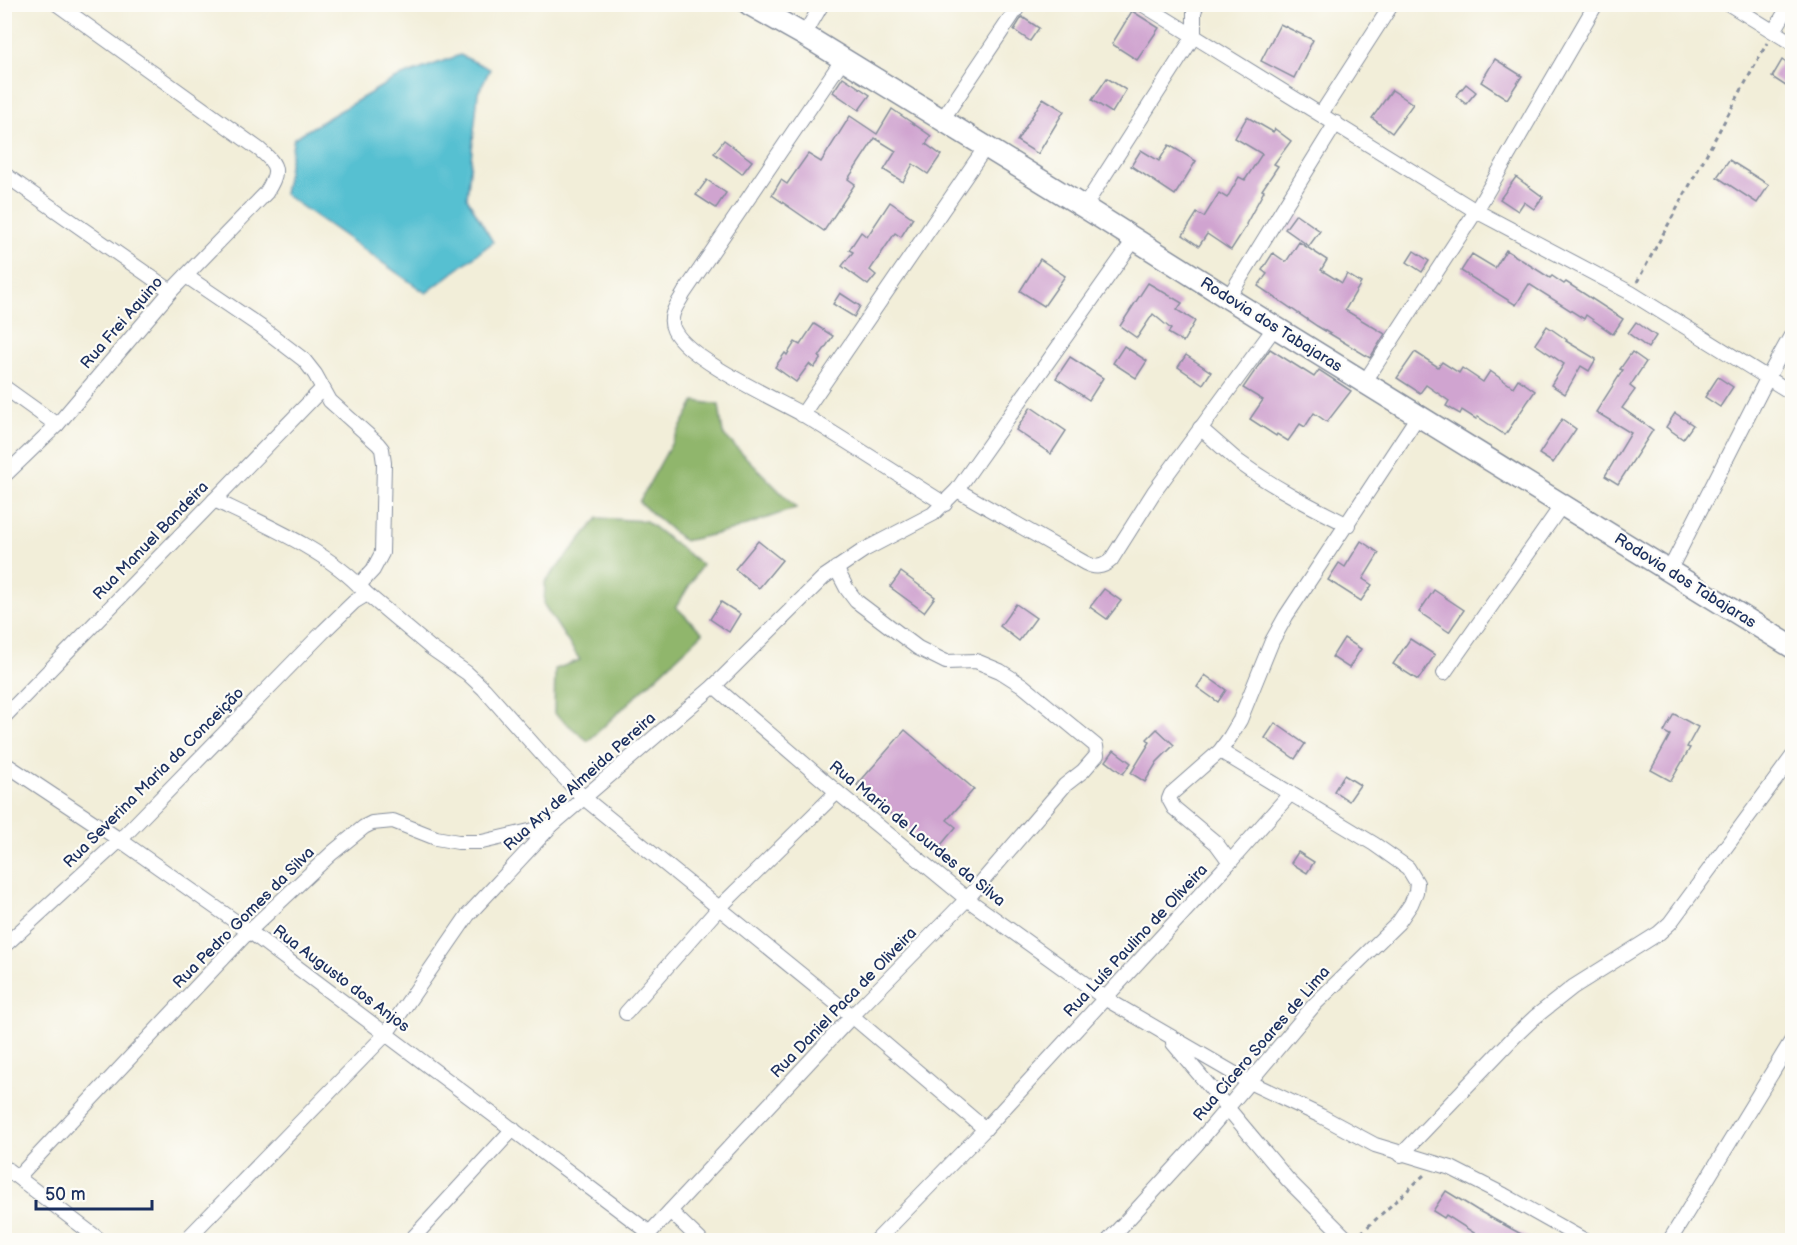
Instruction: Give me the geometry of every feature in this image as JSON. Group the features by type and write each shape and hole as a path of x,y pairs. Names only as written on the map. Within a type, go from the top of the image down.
{"main road":[{"name":"Rodovia dos Tabajaras","path":"749,4 804,35 1084,207 1792,647"}],"street":[{"name":"Rua Frei Aquino","path":"4,476 57,425 171,291 266,193 276,172 271,160 238,133 57,4"},
{"path":"804,35 822,4"},
{"path":"942,120 1020,4"},
{"path":"1142,4 1476,211 1631,293 1792,393"},
{"path":"1084,207 1194,36 1194,12 1197,4"},
{"path":"1321,114 1392,4"},
{"path":"1364,383 1476,211 1596,4"},
{"path":"1729,4 1792,43"},
{"path":"1774,31 1790,4"},
{"path":"843,59 684,293 671,319 674,332 687,347 709,362 802,415 945,504"},
{"path":"1228,298 1336,123"},
{"path":"802,415 985,148"},
{"path":"4,174 171,291"},
{"name":"Rua Ary de Almeida Pereira","path":"186,1240 386,1034 468,915 551,826 714,686 814,585 864,550 933,514 945,504 1134,240"},
{"name":"Rua Severina Maria da Conceição","path":"4,946 120,840 324,631 363,590 382,553 384,463 382,449 371,436 330,401 304,360 261,327 186,276"},
{"path":"957,490 1084,562 1099,567 1112,560 1154,492 1275,327"},
{"path":"1669,572 1792,334"},
{"path":"4,387 57,425"},
{"name":"Rua Manuel Bandeira","path":"4,717 322,389"},
{"name":"Rua Luís Paulino de Oliveira","path":"877,1240 985,1129 1230,862 1216,843 1174,808 1169,799 1171,794 1220,751 1240,720 1269,648 1286,616 1418,416"},
{"path":"1200,428 1237,460 1264,479 1348,525"},
{"path":"214,500 290,538 335,567 421,640 467,673 484,688 584,798 852,1016 985,1129"},
{"path":"1444,673 1562,505"},
{"name":"Rua Daniel Paca de Oliveira","path":"646,1237 852,1016 967,899 1065,785 1083,771 1098,751 1093,743 1022,685 1000,671 976,661 946,662 918,648 856,601 836,568"},
{"name":"Rua Maria de Lourdes da Silva","path":"714,686 837,792 967,899 1106,999 1249,1082 1375,1145 1401,1155 1451,1168 1584,1240"},
{"name":"Rua Cícero Soares de Lima","path":"1109,1240 1196,1146 1330,987 1398,923 1416,892 1417,883 1408,868 1374,844 1220,751"},
{"path":"1401,1155 1536,1017 1573,987 1659,933 1670,923 1792,757"},
{"name":"Rua Augusto dos Anjos","path":"4,763 120,840 249,931 513,1129 646,1237"},
{"path":"626,1013 718,909 837,792"},
{"path":"1230,862 1290,794"},
{"name":"Rua Pedro Gomes da Silva","path":"18,1177 249,931 332,853 372,823 393,821 436,838 458,842 482,842 551,826"},
{"path":"1166,1034 1288,1180 1348,1240"},
{"path":"1670,1240 1792,1040"},
{"path":"411,1240 513,1129"},
{"path":"4,1167 100,1240"},
{"path":"670,1210 700,1240"}],"path":[{"path":"1631,293 1774,31"},
{"path":"1361,1233 1436,1164"}],"green space":[{"path":"695,401 719,405 723,434 796,508 730,531 684,541 639,502"},
{"path":"598,518 646,521 702,565 676,607 703,633 588,741 554,713 555,669 580,660 544,605 545,582"}],"water":[{"path":"460,55 490,69 478,93 467,198 493,242 426,293 284,194 294,138 394,79"}],"building":[{"path":"1132,11 1159,28 1137,60 1112,44"},
{"path":"1022,17 1039,28 1030,41 1014,30"},
{"path":"1280,24 1313,40 1294,78 1261,61"},
{"path":"1495,59 1522,76 1507,99 1481,82"},
{"path":"1782,60 1792,67 1792,90 1772,77"},
{"path":"843,77 870,95 859,110 833,92"},
{"path":"1107,78 1126,90 1112,113 1092,100"},
{"path":"1466,84 1476,92 1466,104 1456,96"},
{"path":"1392,90 1413,104 1392,133 1372,118"},
{"path":"1043,98 1064,111 1038,154 1017,141"},
{"path":"892,109 931,136 926,144 941,155 928,174 913,164 903,182 884,170 896,151 875,138 848,179 855,184 824,231 772,195 781,180 787,184 808,154 821,162 850,116 877,134"},
{"path":"1247,117 1273,132 1275,129 1291,141 1274,164 1278,166 1262,190 1264,191 1247,225 1231,250 1207,234 1199,246 1183,235 1197,213 1204,217 1219,193 1227,198 1239,177 1245,180 1262,154 1235,138"},
{"path":"724,140 752,161 742,174 714,153"},
{"path":"1169,145 1196,161 1175,195 1131,166 1141,150 1159,161"},
{"path":"1729,160 1769,185 1757,203 1717,177"},
{"path":"1516,177 1543,197 1534,209 1524,202 1518,211 1500,199"},
{"path":"707,180 726,193 716,208 696,195"},
{"path":"890,202 913,218 901,237 895,233 870,270 876,275 868,285 842,266 853,252 849,250 861,232 867,237"},
{"path":"1296,214 1320,231 1309,246 1285,229"},
{"path":"1299,242 1327,260 1321,270 1342,283 1347,274 1361,283 1345,310 1385,334 1370,358 1258,286 1267,274 1262,270 1273,253 1286,262"},
{"path":"1506,250 1550,278 1552,276 1564,284 1566,282 1623,319 1613,334 1586,315 1584,319 1529,284 1516,305 1461,271 1472,254 1495,268"},
{"path":"1414,251 1429,261 1422,272 1407,262"},
{"path":"1040,259 1065,276 1044,306 1020,291"},
{"path":"1148,283 1182,303 1177,310 1195,321 1183,342 1168,333 1171,329 1153,314 1137,338 1120,326"},
{"path":"840,293 860,306 854,317 833,304"},
{"path":"1636,322 1656,336 1648,348 1628,333"},
{"path":"814,324 833,336 814,368 809,364 796,382 775,367 785,353 787,355 795,342 800,345"},
{"path":"1547,326 1566,341 1596,359 1589,371 1581,366 1565,394 1551,385 1564,364 1535,344"},
{"path":"1124,346 1147,361 1136,378 1113,363"},
{"path":"1270,349 1314,377 1319,370 1351,391 1327,422 1314,413 1305,427 1300,424 1288,441 1250,419 1263,400 1243,388"},
{"path":"1415,352 1438,367 1442,362 1459,373 1462,368 1483,382 1490,371 1513,387 1518,379 1535,391 1505,435 1478,417 1476,419 1462,410 1460,414 1446,406 1449,401 1426,385 1420,393 1397,378"},
{"path":"1632,352 1646,362 1630,386 1635,390 1622,408 1653,430 1618,484 1605,476 1631,433 1596,412"},
{"path":"1186,355 1211,372 1203,384 1178,367"},
{"path":"1070,357 1103,378 1089,400 1056,378"},
{"path":"1718,377 1733,387 1720,407 1705,397"},
{"path":"1031,407 1066,431 1051,454 1016,430"},
{"path":"1675,413 1693,425 1683,439 1666,427"},
{"path":"1562,419 1576,429 1553,463 1539,454"},
{"path":"758,541 782,560 759,588 735,569"},
{"path":"1361,541 1379,553 1363,579 1372,585 1361,601 1328,580 1339,563 1345,567"},
{"path":"901,572 935,597 924,612 890,587"},
{"path":"1104,589 1121,601 1107,619 1090,607"},
{"path":"1434,590 1464,610 1449,632 1419,612"},
{"path":"721,602 740,614 729,632 710,619"},
{"path":"1016,604 1036,618 1019,641 1000,626"},
{"path":"1344,638 1361,649 1349,668 1332,657"},
{"path":"1410,639 1435,655 1418,680 1393,664"},
{"path":"1205,675 1226,690 1218,702 1197,687"},
{"path":"1674,714 1698,727 1687,747 1690,748 1671,781 1651,770 1670,735 1664,732"},
{"path":"1275,723 1305,744 1295,759 1265,738"},
{"path":"1157,729 1174,745 1157,762 1145,782 1131,773 1150,742 1147,739"},
{"path":"905,730 974,789 947,820 956,827 935,852 857,785"},
{"path":"1114,750 1131,763 1123,774 1106,761"},
{"path":"1344,775 1360,785 1349,801 1334,791"},
{"path":"1298,852 1314,862 1307,873 1291,863"},
{"path":"1446,1191 1532,1240 1485,1240 1446,1215 1444,1218 1433,1211"}]}
